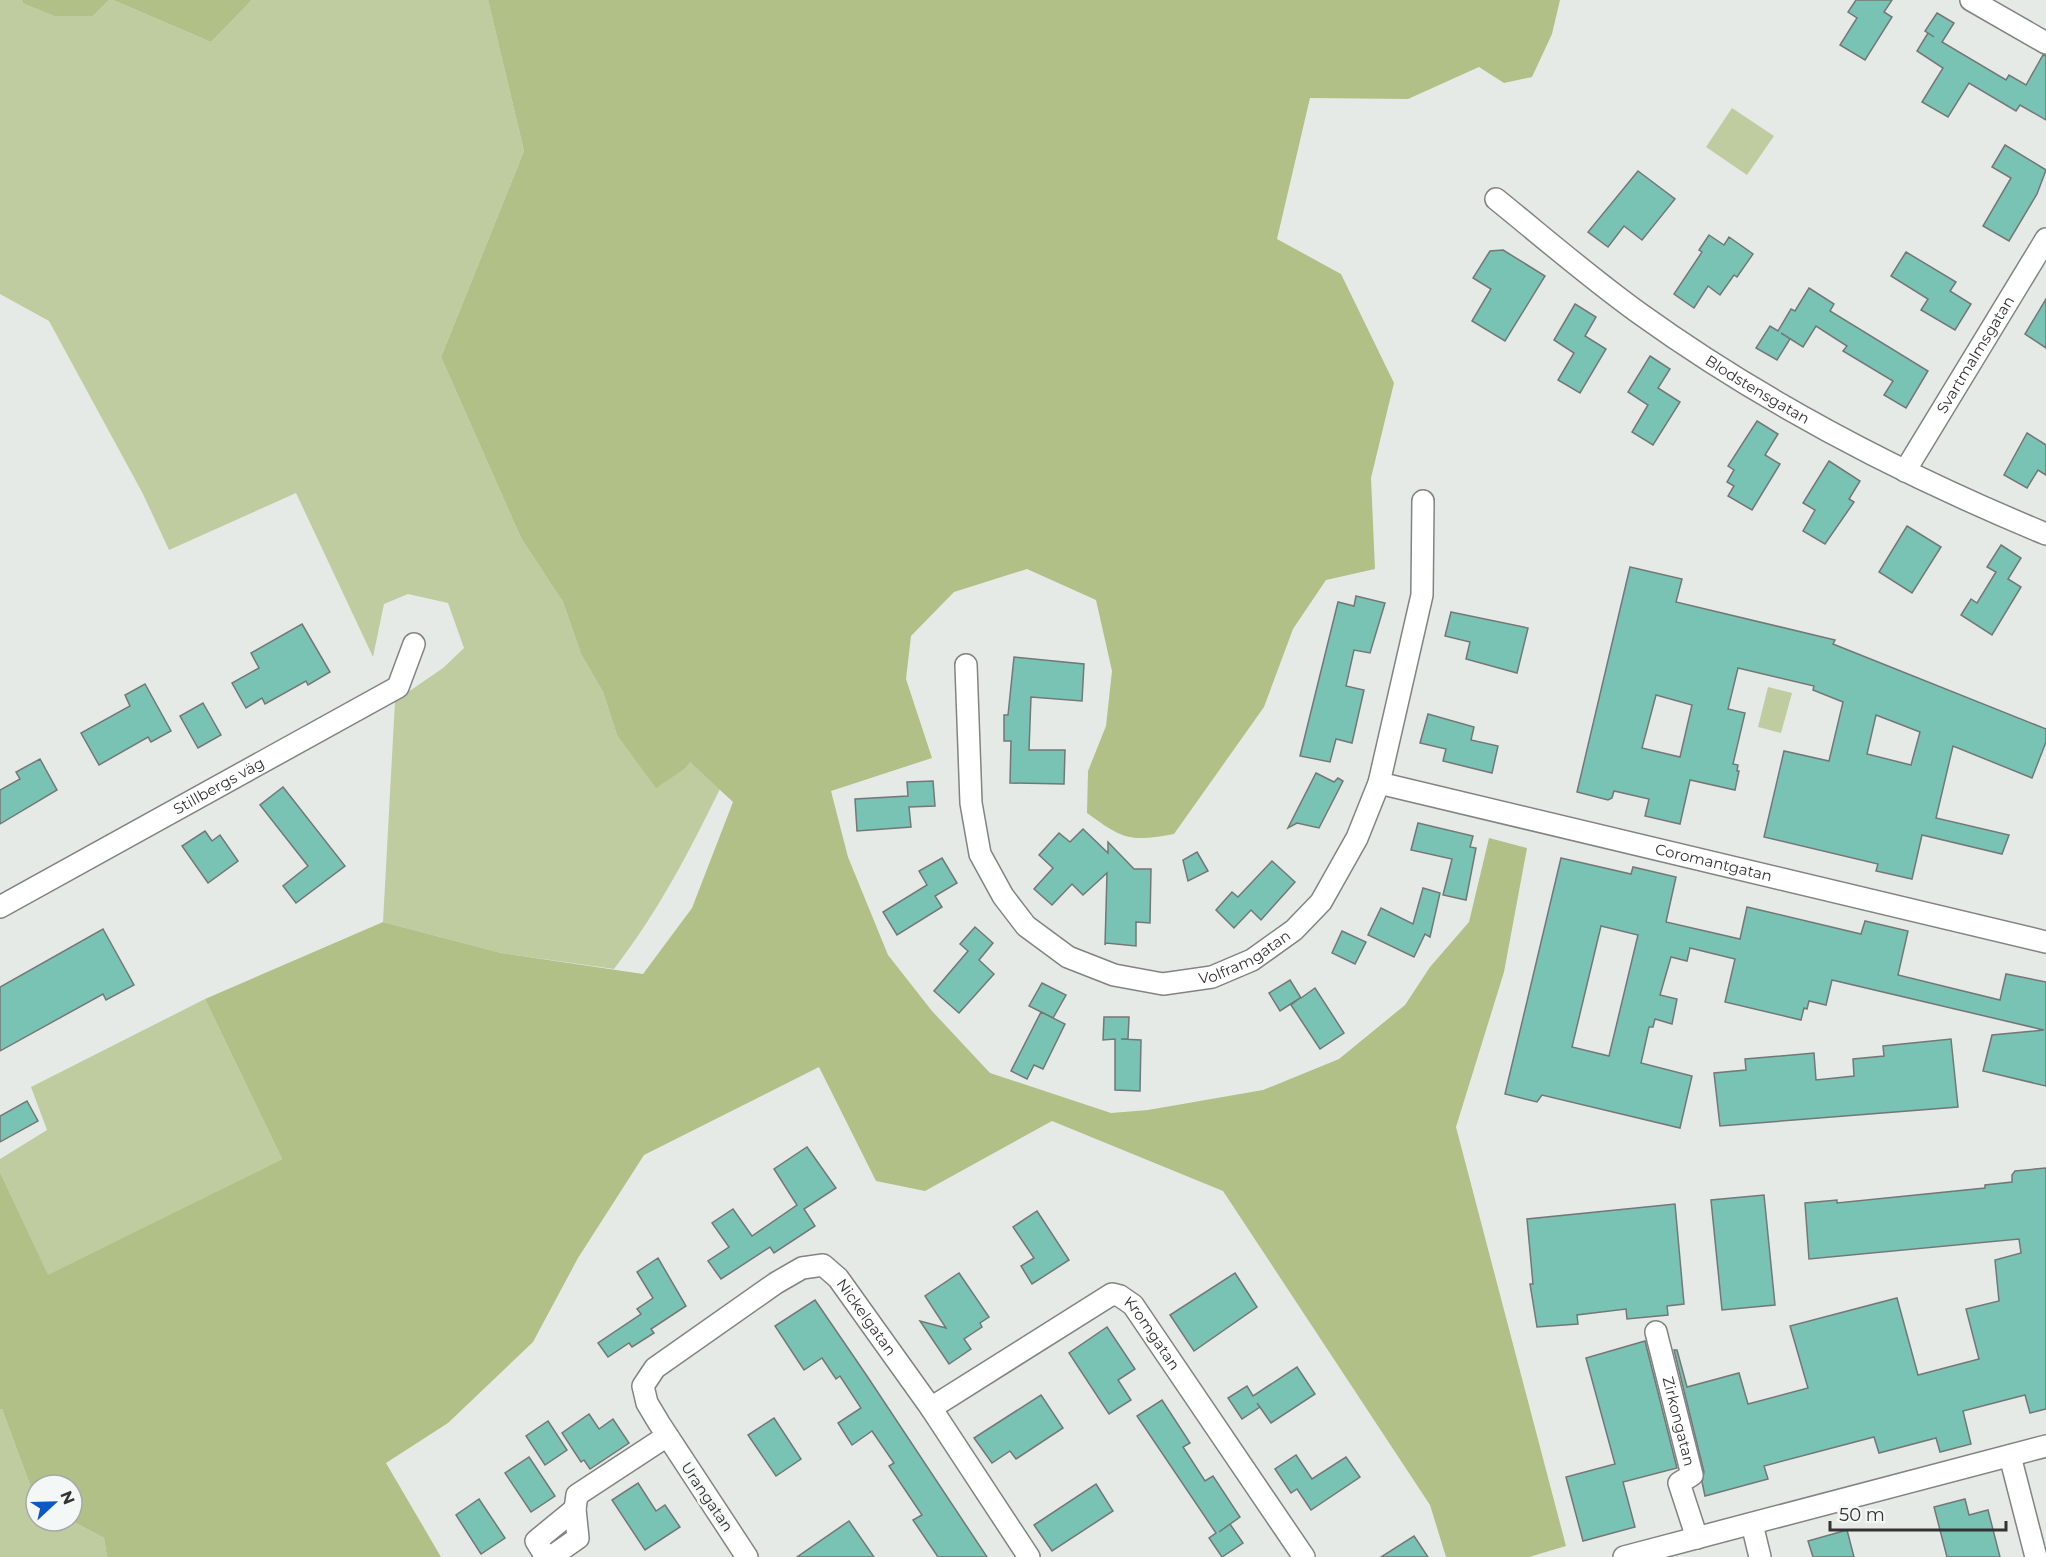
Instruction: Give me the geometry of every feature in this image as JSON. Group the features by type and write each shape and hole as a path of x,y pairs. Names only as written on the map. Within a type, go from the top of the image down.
{"street":[{"path":"1971,0 2046,43"},
{"name":"Blodstensgatan","path":"1496,199 1638,312 1710,361 1808,420 1905,471 2046,534"},
{"name":"Svartmalmsgatan","path":"1905,471 2046,238"},
{"name":"Volframgatan","path":"966,665 971,803 980,854 1003,897 1026,926 1068,957 1113,975 1163,984 1212,977 1252,960 1294,930 1321,902 1357,838 1379,783 1422,595 1423,501"},
{"name":"Stillbergs väg","path":"0,908 398,687 414,644"},
{"name":"Coromantgatan","path":"1379,783 2046,942"},
{"name":"Nickelgatan","path":"644,1386 655,1368 776,1283 802,1268 823,1265 838,1278 930,1408 1029,1557"},
{"name":"Kromgatan","path":"930,1408 1113,1294 1120,1296 1133,1305 1304,1557"},
{"name":"Zirkongatan","path":"1656,1332 1692,1475 1679,1483 1697,1538"},
{"name":"Urangatan","path":"644,1386 647,1403 747,1557"},
{"path":"551,1557 578,1538 575,1509 577,1495 667,1436"},
{"path":"1624,1557 2046,1446"},
{"path":"2010,1456 2036,1557"},
{"path":"546,1557 536,1541 575,1509"},
{"path":"1752,1524 1760,1557"}],"green space":[{"path":"0,0 22,0 23,3 93,16 109,0 113,0 211,42 252,0 488,0 524,151 441,357 521,538 563,602 581,654 603,692 617,735 690,762 720,789 672,882 645,926 614,969 501,953 383,922 395,701 443,668 464,648 448,603 408,594 384,604 373,657 296,493 169,550 143,494 49,321 0,294"},
{"path":"22,0 109,0 93,16 55,16 23,3"},
{"path":"113,0 252,0 211,42"},
{"path":"488,0 1560,0 1552,34 1532,77 1504,83 1479,67 1408,99 1310,98 1277,239 1341,274 1394,383 1371,478 1375,569 1326,580 1293,629 1264,707 1174,834 1147,838 1128,837 1110,829 1087,813 1088,771 1106,726 1112,671 1096,600 1027,569 954,592 911,636 906,679 932,758 831,791 848,857 888,955 932,1011 990,1073 1111,1113 1148,1110 1263,1090 1339,1059 1405,1005 1430,967 1469,922 1489,838 1527,848 1504,972 1456,1127 1566,1546 1529,1557 1446,1557 1430,1505 1223,1191 1052,1121 925,1191 876,1181 819,1067 644,1155 578,1258 533,1342 448,1423 386,1463 441,1557 107,1557 104,1538 84,1527 84,1473 26,1473 2,1409 0,1409 0,1172 48,1275 282,1159 205,999 383,922 501,953 643,974 692,908 733,802 690,762 684,769 656,788 617,735 603,692 581,654 563,602 521,538 441,357 524,151"},
{"path":"1732,108 1774,136 1747,175 1706,147"},
{"path":"1768,687 1792,693 1781,733 1758,727"},
{"path":"205,999 282,1159 48,1276 0,1172 0,1159 47,1130 31,1087"},
{"path":"0,1409 2,1409 26,1473 24,1533 84,1533 84,1527 104,1538 107,1557 0,1557"}],"building":[{"path":"1856,0 1892,0 1884,12 1892,17 1865,60 1840,45 1857,18 1848,12"},
{"path":"1937,13 1954,23 1942,42 2006,80 2009,75 2026,85 2043,55 2046,56 2046,120 2020,105 2016,111 1969,83 1948,117 1922,102 1943,68 1917,51 1928,33 1925,31"},
{"path":"2005,145 2046,170 2037,194 2009,241 1983,226 2011,178 1992,167"},
{"path":"1638,171 1675,199 1642,240 1624,226 1608,247 1588,232"},
{"path":"1709,235 1724,245 1729,237 1753,254 1737,277 1734,275 1720,295 1708,286 1694,308 1674,294 1702,252 1699,250"},
{"path":"1503,250 1545,276 1505,341 1472,321 1491,289 1473,278 1490,251"},
{"path":"1906,252 1956,282 1950,291 1971,304 1955,330 1921,310 1928,299 1891,276"},
{"path":"1809,288 1834,304 1830,311 1928,371 1906,408 1884,395 1893,381 1843,351 1847,346 1816,326 1803,347 1781,333 1790,339 1777,360 1756,348 1770,326 1778,331 1791,309 1795,311"},
{"path":"2046,299 2046,348 2025,334"},
{"path":"1575,304 1596,317 1585,336 1606,349 1580,393 1558,380 1574,353 1554,340"},
{"path":"1650,356 1670,369 1658,388 1680,402 1653,445 1632,432 1648,405 1628,392"},
{"path":"1757,421 1778,434 1765,455 1780,464 1752,510 1728,496 1734,486 1727,482 1734,470 1728,466"},
{"path":"2027,433 2046,445 2046,475 2038,470 2027,488 2004,475"},
{"path":"1829,461 1860,481 1849,499 1854,502 1825,544 1803,531 1815,510 1803,503"},
{"path":"1907,526 1941,547 1912,593 1879,572"},
{"path":"2001,545 2021,558 2008,579 2021,587 1992,635 1961,615 1971,599 1977,603 1996,572 1987,567"},
{"path":"1630,567 1682,579 1676,602 1835,640 1833,644 2046,729 2046,742 2032,778 1953,746 1936,818 2009,835 2002,854 1922,835 1912,879 1876,871 1878,864 1764,837 1784,751 1829,761 1843,702 1813,690 1814,686 1738,668 1728,709 1745,713 1733,764 1738,765 1737,771 1739,771 1735,790 1690,780 1680,824 1645,816 1649,799 1614,791 1612,798 1608,800 1577,792","holes":["1656,695 1692,705 1680,757 1642,748","1876,715 1920,732 1911,765 1867,754"]},
{"path":"1356,596 1385,603 1370,653 1354,650 1346,686 1364,690 1352,743 1336,739 1330,762 1300,756 1338,602 1354,606"},
{"path":"1451,612 1528,628 1517,673 1466,659 1470,642 1445,636"},
{"path":"302,624 330,672 308,685 306,681 265,704 262,698 246,708 232,683 259,668 251,653"},
{"path":"1014,657 1084,664 1082,701 1031,697 1029,750 1065,750 1064,784 1010,783 1011,741 1004,741 1004,715 1008,715"},
{"path":"145,684 171,731 151,742 148,737 99,765 81,733 130,706 125,695"},
{"path":"203,703 221,735 198,748 180,716"},
{"path":"1428,714 1474,727 1471,740 1498,746 1492,773 1443,761 1446,749 1420,743"},
{"path":"40,759 57,790 0,824 0,790 20,779 16,772"},
{"path":"1316,773 1334,782 1338,778 1343,781 1319,828 1297,823 1288,828"},
{"path":"933,781 935,806 909,807 911,827 857,831 855,799 908,796 907,782"},
{"path":"283,787 345,866 296,903 283,886 308,866 260,805"},
{"path":"1418,823 1473,836 1470,847 1476,848 1466,900 1443,895 1452,859 1411,850"},
{"path":"1083,829 1108,853 1108,842 1134,869 1151,869 1150,923 1136,922 1136,946 1106,943 1105,945 1107,873 1083,895 1072,884 1052,905 1034,889 1053,868 1039,855 1059,833 1070,842"},
{"path":"205,831 212,841 220,835 238,861 208,883 182,846"},
{"path":"1197,852 1208,871 1188,881 1183,860"},
{"path":"942,858 957,883 935,896 942,907 897,935 883,912 927,885 919,871"},
{"path":"1561,858 1631,874 1633,867 1676,877 1666,922 1740,939 1747,907 1861,934 1865,921 1908,931 1898,975 2000,1000 2006,974 2046,982 2046,1086 1983,1071 1992,1035 2044,1030 1832,980 1826,1005 1809,1001 1807,1009 1804,1008 1801,1020 1725,1002 1735,959 1690,948 1687,961 1671,957 1660,995 1677,999 1672,1024 1655,1019 1653,1027 1649,1027 1641,1063 1692,1076 1680,1128 1542,1095 1537,1102 1505,1094","holes":["1601,926 1638,935 1609,1056 1572,1047"]},
{"path":"1272,861 1295,882 1261,920 1251,910 1234,928 1216,910 1232,892 1238,897"},
{"path":"1423,888 1440,893 1430,937 1425,934 1414,957 1368,935 1381,908 1413,924"},
{"path":"975,927 993,943 979,960 994,974 959,1013 934,991 968,951 960,944"},
{"path":"103,929 134,985 106,1000 103,994 0,1051 0,987"},
{"path":"1342,931 1366,942 1355,964 1332,953"},
{"path":"1290,980 1301,998 1315,988 1344,1033 1320,1049 1291,1005 1300,998 1280,1011 1269,993"},
{"path":"1042,983 1066,995 1053,1018 1029,1006"},
{"path":"1041,1012 1065,1024 1043,1069 1034,1065 1027,1079 1011,1071"},
{"path":"1104,1017 1129,1017 1128,1039 1121,1039 1141,1040 1140,1091 1115,1090 1115,1039 1103,1040"},
{"path":"1951,1039 1958,1107 1720,1126 1714,1073 1746,1070 1745,1059 1814,1053 1816,1080 1854,1076 1853,1059 1884,1056 1883,1046"},
{"path":"27,1101 38,1121 0,1142 0,1116"},
{"path":"807,1147 836,1188 804,1209 815,1226 774,1253 770,1247 721,1279 708,1261 729,1247 712,1223 733,1209 752,1236 797,1205 774,1169"},
{"path":"2046,1168 2046,1409 2030,1413 2025,1395 1963,1411 1971,1444 1940,1452 1936,1438 1879,1453 1874,1437 1764,1466 1768,1479 1705,1496 1702,1482 1704,1472 1674,1350 1677,1350 1687,1387 1739,1373 1748,1404 1808,1388 1790,1326 1897,1298 1918,1375 1979,1359 1966,1309 1999,1301 1995,1260 2021,1253 2019,1239 1809,1259 1805,1203 1837,1200 1837,1203 1985,1188 1985,1185 2012,1182 2012,1175 2015,1171"},
{"path":"1764,1195 1775,1305 1722,1310 1711,1200"},
{"path":"1675,1204 1684,1304 1667,1306 1668,1315 1627,1319 1626,1309 1577,1315 1578,1324 1537,1327 1530,1284 1533,1284 1527,1219"},
{"path":"1037,1211 1069,1260 1032,1284 1021,1266 1034,1258 1013,1227"},
{"path":"658,1258 686,1306 651,1329 654,1333 632,1347 629,1343 608,1357 598,1343 641,1314 637,1309 653,1298 637,1272"},
{"path":"959,1273 989,1317 980,1323 982,1327 964,1339 971,1349 949,1364 920,1321 946,1328 925,1296"},
{"path":"1235,1273 1257,1307 1194,1351 1170,1315"},
{"path":"815,1300 987,1557 938,1557 913,1520 922,1515 889,1466 894,1463 872,1431 852,1445 838,1423 861,1408 840,1376 836,1379 822,1358 804,1370 775,1326"},
{"path":"1107,1327 1135,1369 1118,1380 1131,1400 1109,1414 1069,1353"},
{"path":"1645,1341 1677,1468 1623,1482 1635,1527 1583,1541 1566,1477 1615,1464 1586,1358"},
{"path":"1297,1367 1315,1394 1271,1423 1260,1407 1242,1419 1228,1398 1247,1386 1253,1396"},
{"path":"1041,1395 1063,1428 1016,1459 1010,1451 992,1463 974,1438"},
{"path":"1162,1400 1190,1443 1183,1447 1205,1481 1213,1476 1240,1517 1230,1524 1243,1543 1222,1557 1209,1538 1216,1533 1137,1416"},
{"path":"589,1414 599,1429 613,1419 629,1443 590,1469 584,1460 581,1462 562,1433"},
{"path":"774,1418 801,1459 776,1476 748,1435"},
{"path":"548,1421 567,1450 545,1465 526,1436"},
{"path":"1296,1455 1312,1479 1346,1457 1360,1477 1311,1510 1297,1489 1291,1493 1275,1469"},
{"path":"529,1457 555,1496 531,1512 505,1473"},
{"path":"638,1483 656,1511 665,1505 680,1527 645,1550 612,1500"},
{"path":"1096,1484 1113,1511 1052,1551 1034,1525"},
{"path":"479,1499 505,1538 481,1554 456,1515"},
{"path":"1965,1499 1969,1515 1988,1510 2000,1557 1947,1557 1934,1507"},
{"path":"849,1521 874,1557 797,1557"},
{"path":"1847,1530 1854,1557 1813,1557 1808,1541"},
{"path":"1414,1536 1428,1557 1381,1557"}]}
